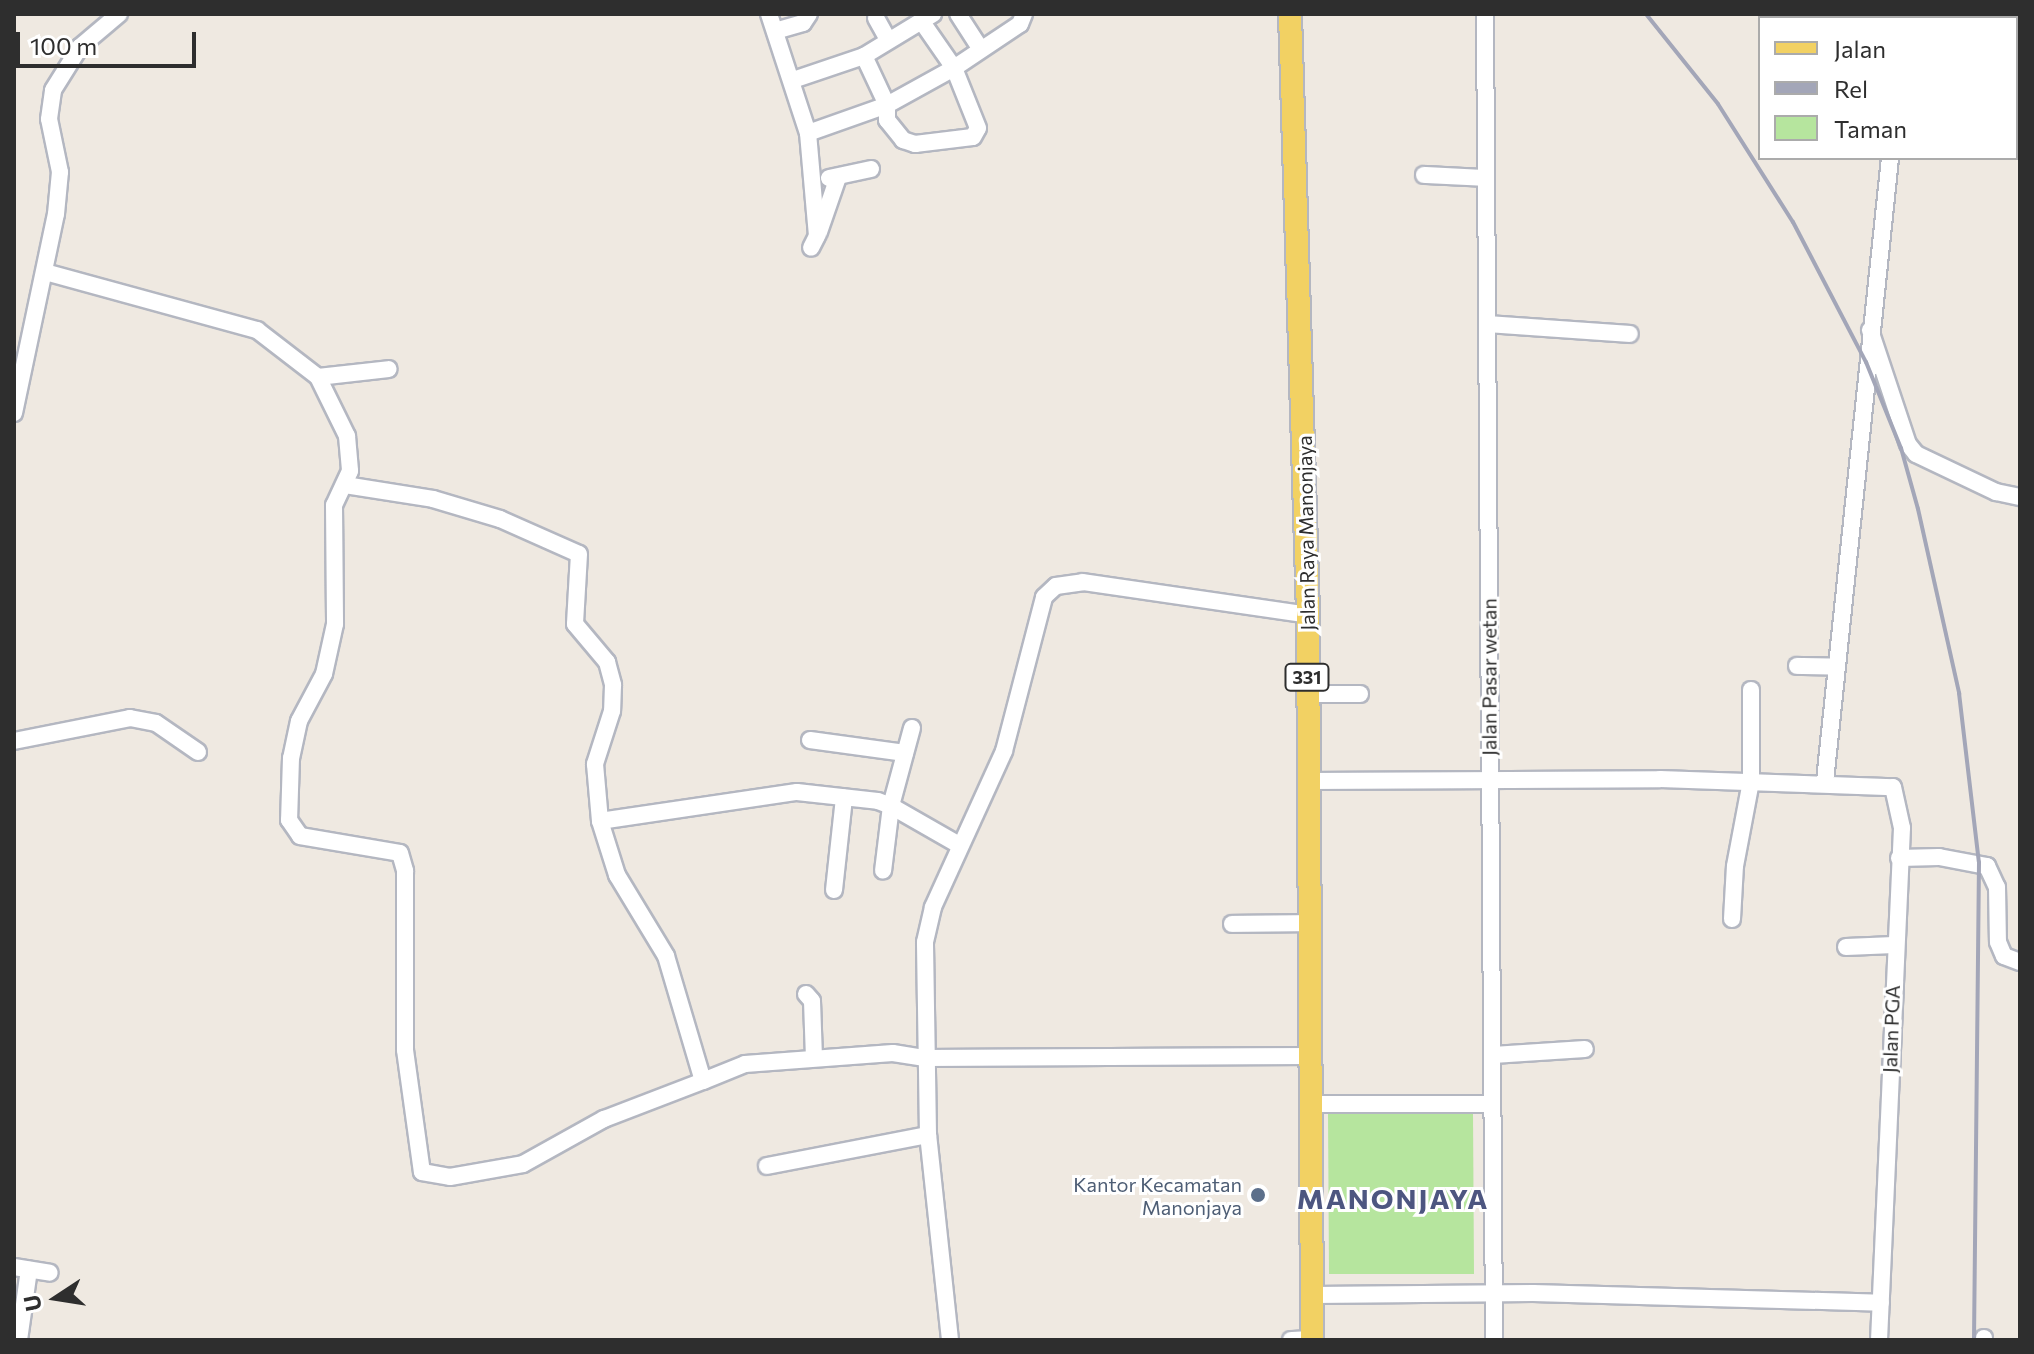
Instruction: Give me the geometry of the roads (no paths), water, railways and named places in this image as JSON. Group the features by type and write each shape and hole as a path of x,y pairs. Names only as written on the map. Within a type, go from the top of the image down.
{"main road":[{"name":"Jalan Raya Manonjaya","path":"1290,14 1308,615 1306,694 1313,1056 1312,1340"}],"street":[{"path":"14,413 45,272 60,172 49,119 53,90 80,47 119,14"},
{"path":"769,14 808,133 815,180 814,242 838,177"},
{"path":"775,31 803,23 809,14"},
{"path":"958,14 980,48"},
{"path":"808,133 887,105 954,68 1020,24 1024,14"},
{"name":"Jalan Pasar wetan","path":"1485,14 1494,1340"},
{"path":"876,18 888,40"},
{"path":"793,80 864,56 928,18 954,68 978,128 973,137 915,144 903,140 887,120 887,105 864,56"},
{"path":"1308,781 1825,781 1890,160"},
{"path":"815,180 871,169"},
{"path":"1424,175 1485,178"},
{"path":"45,272 257,330 318,377 351,451 345,485 334,505 335,624 324,674 299,721 291,758 289,820 300,836 400,853 405,871 405,1050 422,1172 450,1177 523,1164 604,1119 745,1064 893,1053 924,1058 1313,1056"},
{"path":"1488,324 1630,334"},
{"path":"1870,329 1908,444 1916,454 1996,492 2020,497"},
{"path":"318,377 389,369"},
{"path":"345,485 433,499 487,515 579,554 575,624 607,662 613,685 612,711 595,764 600,821 617,875 666,956 703,1081"},
{"path":"950,1340 928,1135 924,1058 925,942 933,907 1004,751 1044,597 1056,586 1083,582 1308,615"},
{"path":"1797,666 1836,667"},
{"path":"1732,919 1735,866 1751,781 1751,690"},
{"path":"1306,694 1360,694"},
{"path":"14,741 130,718 156,723 198,752"},
{"path":"883,871 891,806 912,728"},
{"path":"810,740 905,753"},
{"name":"Jalan PGA","path":"1825,781 1893,787 1900,801 1879,1340"},
{"path":"600,821 797,792 891,806 959,845"},
{"path":"834,890 844,798"},
{"path":"1899,858 1939,857 1987,866 1997,887 1998,942 2004,956 2020,962"},
{"path":"1232,924 1310,923"},
{"path":"1846,947 1894,945"},
{"path":"806,994 812,1001 814,1057"},
{"path":"1493,1055 1585,1049"},
{"path":"1313,1104 1491,1104"},
{"path":"767,1166 928,1135"},
{"path":"19,1340 22,1269 50,1273"},
{"path":"1313,1295 1494,1294 1881,1303"},
{"path":"1291,1340 1312,1340"}],"railway":[{"path":"1646,14 1718,104 1793,222 1866,362 1901,448 1918,509 1959,693 1979,862 1974,1340"}],"place":[{"name":"Kantor Kecamatan Manonjaya","path":"1258,1195"}],"district":[{"name":"MANONJAYA","path":"1393,1198"}]}
